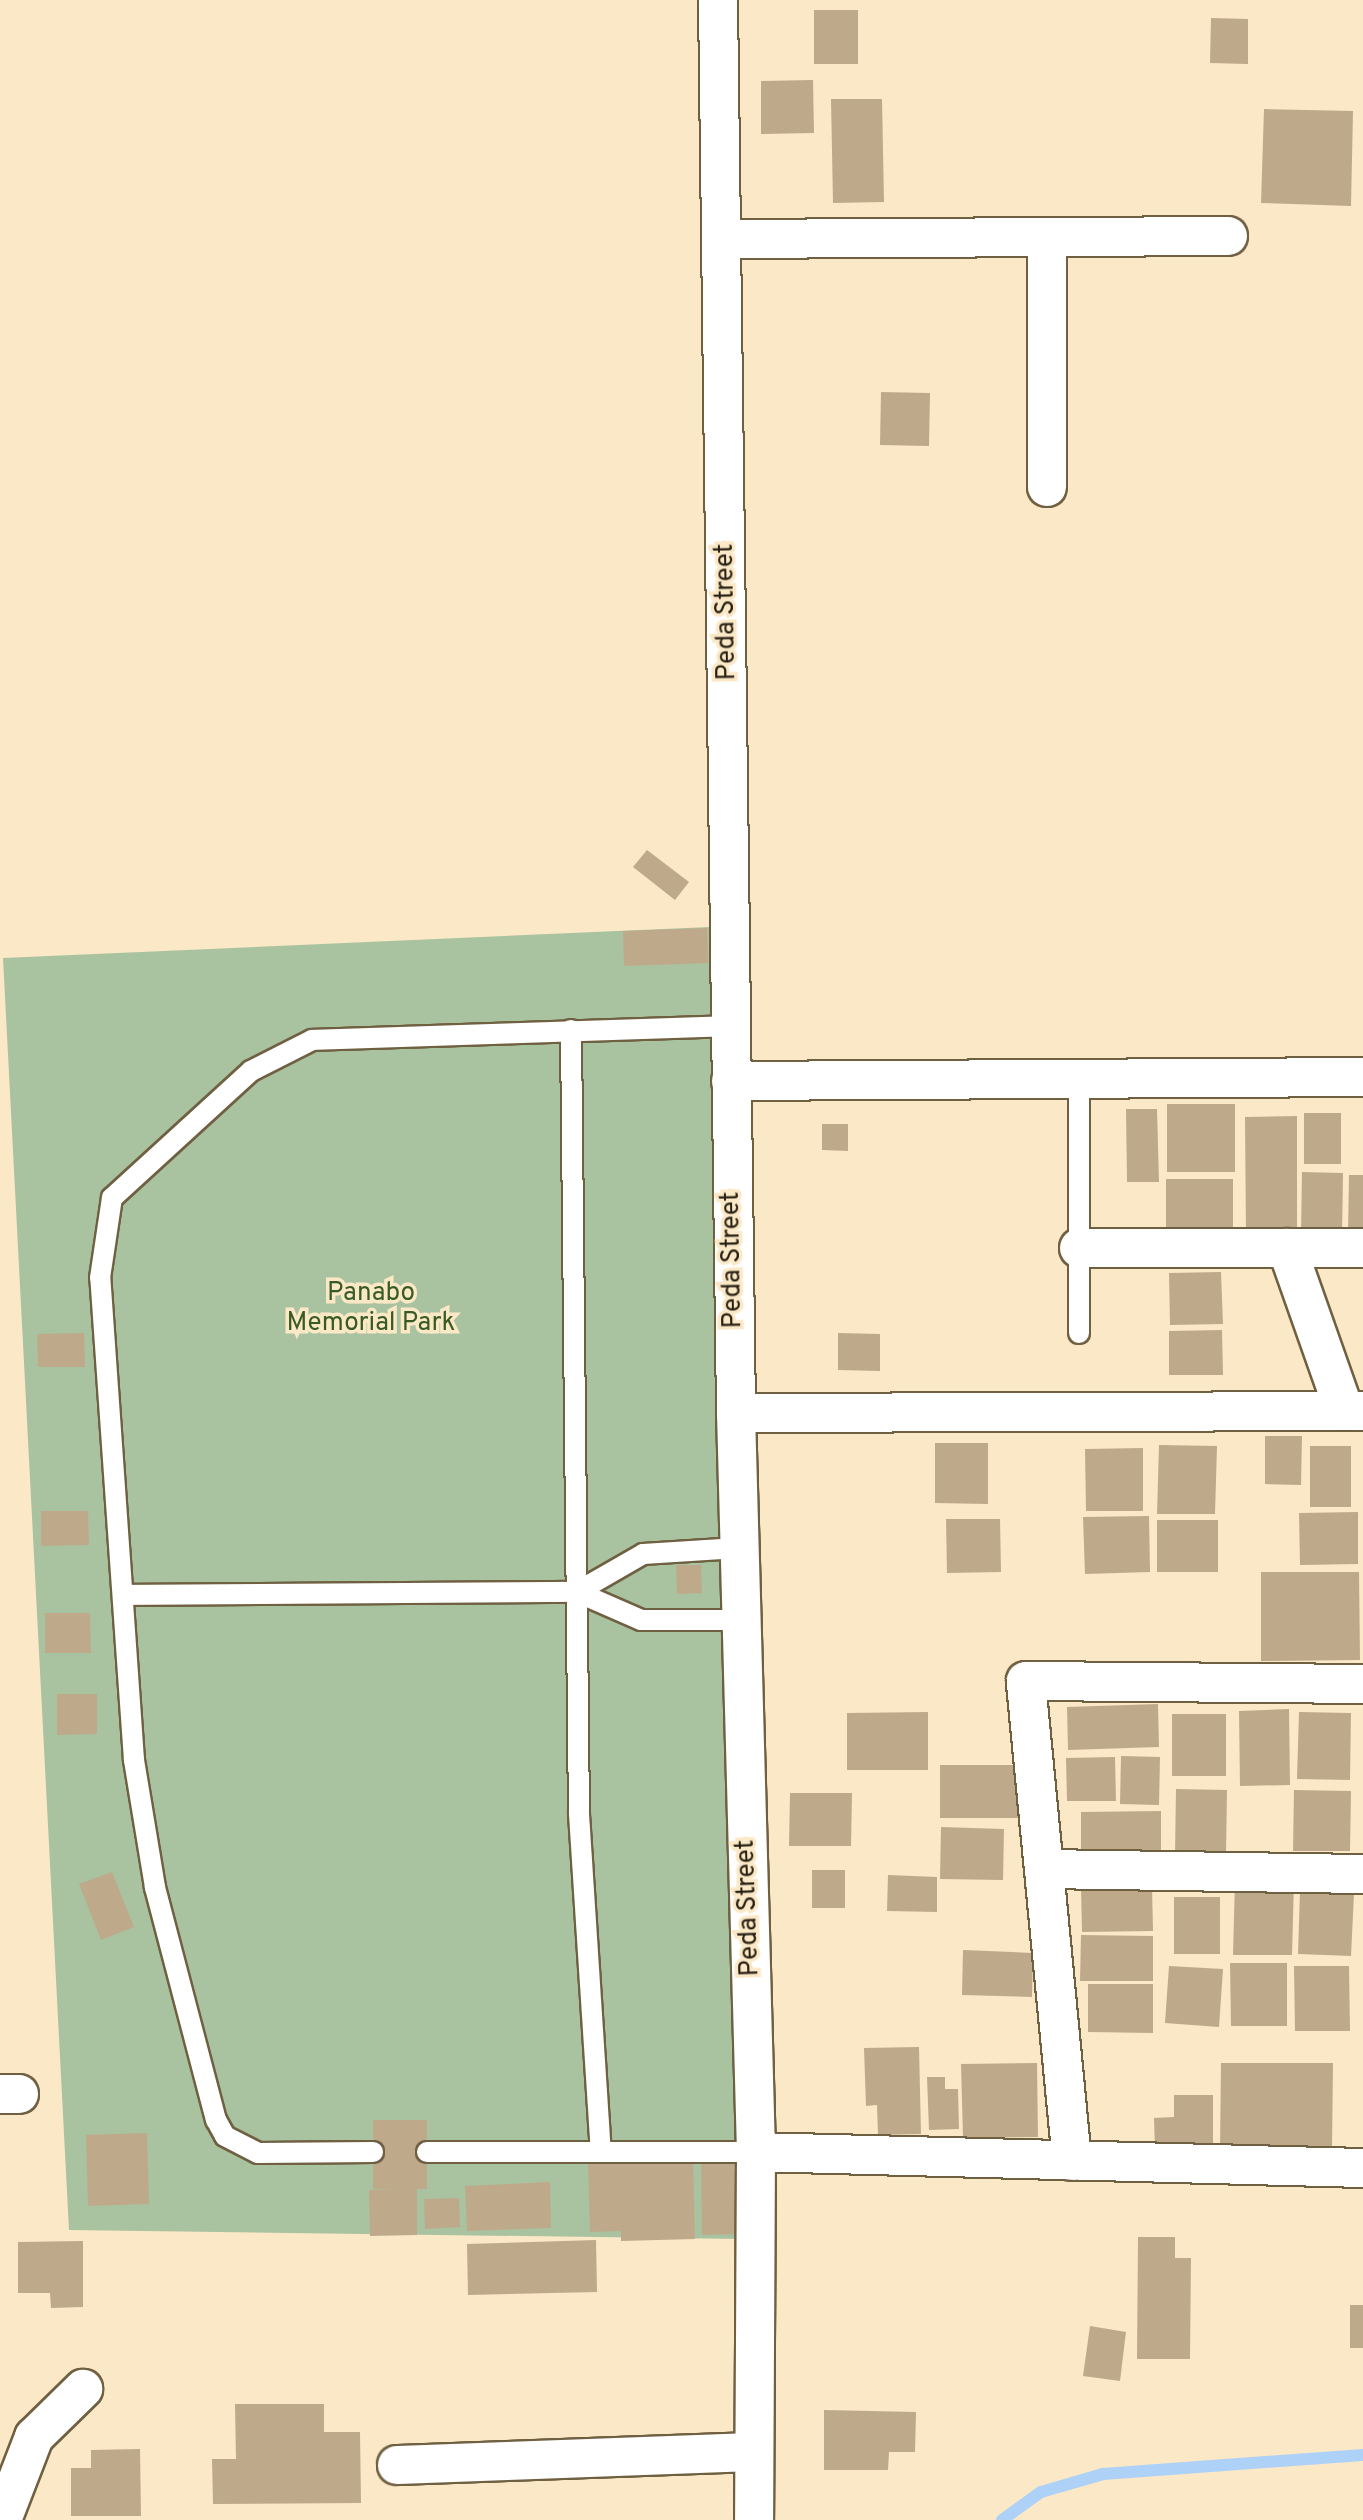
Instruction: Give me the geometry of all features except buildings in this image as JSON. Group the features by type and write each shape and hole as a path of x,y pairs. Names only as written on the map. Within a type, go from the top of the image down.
{"street":[{"name":"Peda Street","path":"718,0 738,1548 756,2152 754,2520"},
{"path":"723,239 1228,236"},
{"path":"1047,237 1047,487"},
{"path":"731,1081 1363,1077"},
{"path":"1079,1248 1363,1248"},
{"path":"736,1413 1354,1410 1287,1248"},
{"path":"1072,2161 1026,1681 1363,1684"},
{"path":"1044,1869 1363,1874"},
{"path":"756,2152 1363,2168"},
{"path":"2,2520 34,2437 83,2389"},
{"path":"397,2465 754,2452"}],"lane":[{"path":"373,2152 258,2153 225,2136 216,2120 155,1887 134,1760 100,1278 112,1198 282,1051 347,1036 731,1026"},
{"path":"571,1030 579,1814 601,2151"},
{"path":"1079,1078 1079,1333"},
{"path":"577,1592 643,1554 738,1548"},
{"path":"124,1595 577,1592 641,1620 740,1620"},
{"path":"427,2152 756,2152"}],"green space":[{"name":"Panabo Memorial Park","path":"710,927 743,2239 69,2230 3,958"}],"waterway":[{"path":"1002,2520 1041,2492 1103,2474 1363,2455"}]}
